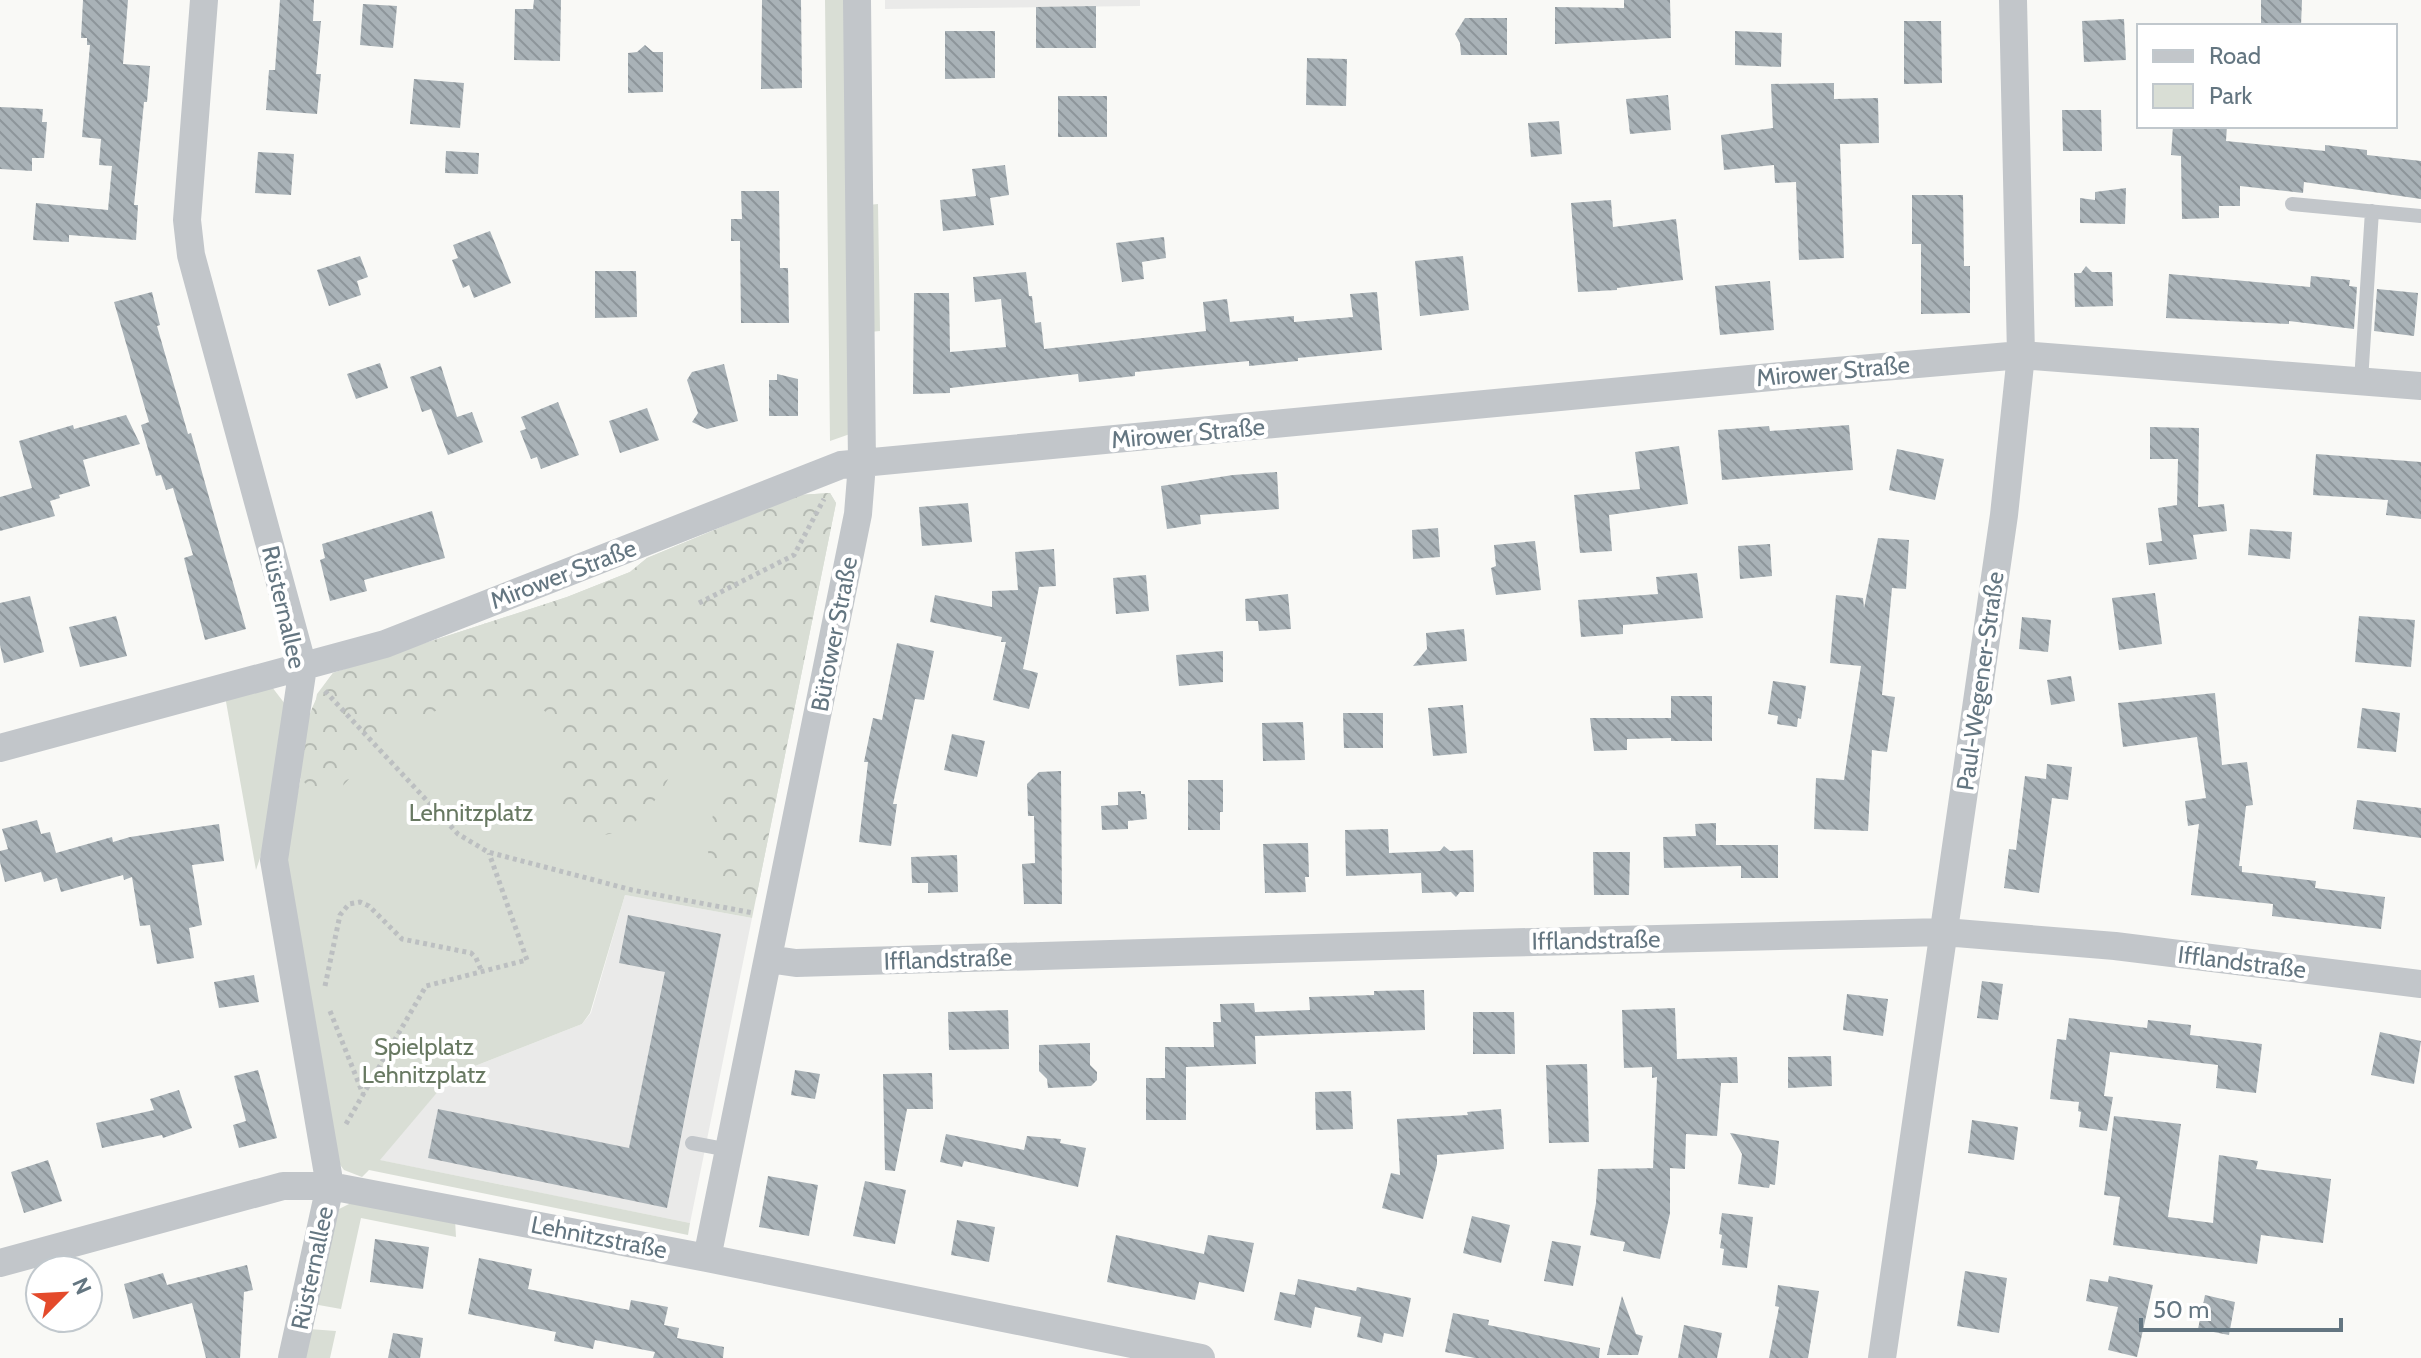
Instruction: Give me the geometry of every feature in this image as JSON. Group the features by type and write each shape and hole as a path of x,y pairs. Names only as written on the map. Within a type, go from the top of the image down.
{"street":[{"name":"Rüsternallee","path":"204,0 187,220 191,255 303,667 274,860 330,1186 292,1358"},
{"name":"Bütower Straße","path":"707,1258 858,514 862,464 857,0"},
{"name":"Paul-Wegener-Straße","path":"1882,1358 2004,515 2021,355 2013,0"},
{"name":"Mirower Straße","path":"0,748 385,644 841,465 2021,355 2421,386"},
{"name":"Ifflandstraße","path":"768,959 796,963 1944,932 2115,946 2421,984"},
{"name":"Lehnitzstraße","path":"0,1263 283,1186 330,1186 707,1258 1201,1358"}],"lane":[{"path":"2292,204 2421,216"},
{"path":"2361,381 2372,211"},
{"path":"692,1143 729,1150"}],"path":[{"path":"699,603 794,555 825,501 818,474"},
{"path":"303,667 458,834 488,852 632,890 777,917"},
{"path":"343,1128 426,986 527,960 488,852"},
{"path":"323,994 340,915 349,904 360,902 369,906 402,939 471,953 482,972"},
{"path":"329,1009 363,1094"}],"shaded area":[{"path":"885,0 1140,0 1140,6 885,9"},
{"path":"625,895 752,918 690,1223 379,1160 452,1075 582,1024 591,1013"}],"green space":[{"path":"825,0 844,0 850,434 830,441"},
{"path":"878,204 880,331 870,332 868,205"},
{"name":"Lehnitzplatz","path":"830,493 836,503 752,918 625,895 590,1013 582,1024 452,1075 380,1160 690,1223 688,1235 369,1170 362,1177 344,1170 335,1158 285,858 317,694 333,673 567,597 630,572 647,558 799,495"},
{"path":"830,493 836,503 756,898 734,896 714,881 707,847 719,782 707,756 683,753 640,818 614,832 587,838 562,816 556,719 533,703 482,708 456,705 397,727 338,791 314,792 298,776 311,710 333,673 567,597 630,572 647,558 799,495"},
{"path":"272,687 285,704 263,849 256,870 225,696"},
{"path":"353,1202 455,1219 456,1237 361,1218 341,1309 313,1304 337,1210"},
{"path":"309,1329 336,1331 330,1358 302,1358"}],"building":[{"path":"83,0 128,0 123,64 150,66 134,205 138,205 136,240 69,235 69,242 33,240 36,203 108,210 112,166 99,165 101,139 82,137 90,45 87,45 87,38 81,38"},
{"path":"280,0 314,0 313,21 321,21 316,74 321,74 317,114 266,110 269,70 275,70"},
{"path":"534,0 561,0 560,61 514,60 515,9 533,9"},
{"path":"762,0 801,0 802,88 761,89"},
{"path":"1624,0 1670,0 1671,38 1555,44 1555,7 1624,8"},
{"path":"2261,0 2302,0 2301,24 2261,24"},
{"path":"363,4 397,6 393,48 360,45"},
{"path":"1096,6 1096,48 1036,48 1036,7"},
{"path":"1465,18 1507,18 1507,55 1461,55 1455,34"},
{"path":"2124,19 2126,60 2084,62 2082,21"},
{"path":"1904,21 1941,21 1942,83 1904,84"},
{"path":"945,31 995,31 995,78 945,79"},
{"path":"1735,31 1782,33 1781,67 1735,65"},
{"path":"645,45 653,52 663,52 663,92 628,93 628,53 637,52"},
{"path":"1307,58 1347,59 1346,106 1306,105"},
{"path":"414,79 464,83 460,128 410,124"},
{"path":"1834,83 1834,99 1878,98 1879,143 1840,144 1844,258 1799,260 1796,182 1775,183 1774,165 1724,170 1721,135 1773,128 1771,84"},
{"path":"1668,95 1671,130 1630,134 1626,99"},
{"path":"1058,96 1107,96 1107,137 1058,137"},
{"path":"0,107 43,109 42,122 47,122 44,158 32,158 32,171 0,169"},
{"path":"2062,110 2101,110 2102,151 2063,151"},
{"path":"1559,121 1562,154 1531,157 1528,123"},
{"path":"2173,128 2227,128 2226,141 2325,151 2325,145 2367,150 2367,155 2421,161 2421,199 2304,182 2303,193 2240,186 2240,206 2219,206 2219,218 2182,219 2181,156 2171,155"},
{"path":"446,151 479,153 478,174 445,173"},
{"path":"258,152 294,154 291,195 255,193"},
{"path":"1005,165 1009,195 990,198 994,225 943,231 940,200 976,196 972,169"},
{"path":"2126,188 2125,224 2080,223 2080,198 2095,200 2095,192"},
{"path":"741,191 779,191 780,268 788,268 789,323 741,323 740,241 731,241 731,219 742,219"},
{"path":"1912,195 1963,195 1964,266 1970,266 1970,313 1921,314 1921,244 1912,244"},
{"path":"1611,200 1613,227 1676,219 1683,280 1617,290 1578,292 1571,203"},
{"path":"490,231 511,283 474,298 469,285 463,288 452,260 458,258 453,245"},
{"path":"1164,237 1166,258 1142,262 1144,279 1122,282 1116,243"},
{"path":"360,256 368,277 357,281 361,295 329,306 317,270"},
{"path":"1463,256 1469,310 1420,316 1415,261"},
{"path":"2086,266 2092,272 2112,272 2113,306 2075,307 2074,273 2081,273"},
{"path":"595,271 636,271 637,317 595,318"},
{"path":"1026,272 1035,323 1041,322 1044,349 1206,331 1203,302 1227,299 1230,322 1294,316 1294,322 1353,317 1350,294 1377,292 1382,350 1249,366 1249,361 1135,372 1135,376 1079,382 1078,374 950,388 950,393 913,394 914,293 949,293 950,352 1006,347 1001,299 975,302 973,277"},
{"path":"2169,274 2310,287 2311,276 2350,280 2349,286 2357,287 2354,329 2289,321 2289,324 2166,318"},
{"path":"1770,281 1774,330 1720,335 1715,286"},
{"path":"2377,289 2418,293 2414,336 2374,331"},
{"path":"152,292 160,325 157,326 188,434 191,433 246,629 205,640 184,558 193,555 173,488 166,490 161,475 156,476 141,425 149,422 114,302"},
{"path":"380,363 388,388 356,399 347,374"},
{"path":"724,364 738,421 707,429 692,422 698,413 687,380 692,372"},
{"path":"441,366 457,417 472,412 483,442 448,455 431,409 422,412 410,377"},
{"path":"777,374 798,379 798,416 769,416 769,380 777,380"},
{"path":"558,402 579,455 541,469 537,457 531,459 520,431 526,429 521,417"},
{"path":"647,408 659,440 620,453 609,421"},
{"path":"126,415 140,444 83,460 90,486 59,495 60,498 50,501 55,516 0,531 0,497 32,488 19,441 73,425 74,429"},
{"path":"1849,425 1853,470 1722,480 1718,430 1769,426 1770,431"},
{"path":"2150,427 2199,428 2198,507 2224,504 2227,531 2193,535 2197,559 2149,565 2146,543 2162,541 2158,508 2177,505 2178,459 2150,459"},
{"path":"1679,446 1688,504 1609,515 1612,551 1580,553 1574,495 1640,489 1635,452"},
{"path":"1897,449 1944,459 1935,500 1889,490"},
{"path":"2316,454 2421,462 2421,519 2386,515 2388,500 2313,495"},
{"path":"1277,472 1279,509 1200,515 1201,524 1167,529 1161,486"},
{"path":"968,503 972,542 922,546 919,507"},
{"path":"432,511 445,558 364,580 367,591 330,601 320,560 325,558 322,544"},
{"path":"1438,528 1440,557 1413,559 1412,530"},
{"path":"2250,529 2292,532 2290,559 2248,555"},
{"path":"1878,538 1909,540 1906,589 1892,588 1882,695 1895,697 1887,752 1872,750 1868,831 1814,829 1816,778 1844,780 1861,666 1830,663 1836,595 1863,598 1864,608"},
{"path":"1535,541 1541,590 1496,595 1491,568 1496,566 1494,545"},
{"path":"1770,544 1772,576 1740,579 1738,546"},
{"path":"1054,549 1056,586 1039,587 1023,669 1038,673 1029,709 993,700 1006,642 1001,642 1002,637 930,622 935,595 992,607 992,591 1018,590 1015,552"},
{"path":"1697,573 1703,618 1623,625 1623,634 1581,637 1578,600 1658,594 1656,577"},
{"path":"1146,575 1149,611 1116,614 1113,578"},
{"path":"2155,593 2162,644 2119,650 2112,598"},
{"path":"1288,594 1291,629 1259,631 1258,621 1246,621 1245,599"},
{"path":"30,596 44,652 4,663 0,645 0,603"},
{"path":"116,616 127,656 80,667 69,627"},
{"path":"2359,616 2415,620 2411,667 2355,662"},
{"path":"2022,617 2051,620 2048,652 2019,649"},
{"path":"1464,629 1467,661 1413,666 1427,649 1426,633"},
{"path":"897,643 934,651 924,700 915,699 893,804 897,804 891,846 859,842 868,762 864,762 873,718 882,720"},
{"path":"1223,651 1223,682 1179,686 1176,655"},
{"path":"2071,676 2075,701 2051,705 2047,680"},
{"path":"1773,681 1806,686 1797,727 1777,724 1778,716 1768,714"},
{"path":"2215,693 2222,765 2247,762 2253,805 2246,806 2239,866 2242,866 2242,872 2316,881 2315,888 2385,897 2381,929 2272,916 2273,904 2191,895 2199,824 2188,826 2185,801 2206,798 2197,737 2123,747 2118,703"},
{"path":"1671,696 1712,696 1712,741 1627,739 1627,750 1594,751 1590,718 1671,718"},
{"path":"1463,705 1467,753 1433,756 1428,708"},
{"path":"2362,708 2400,713 2396,752 2357,748"},
{"path":"1343,713 1383,713 1383,748 1344,748"},
{"path":"1303,722 1305,760 1263,761 1262,723"},
{"path":"952,734 985,741 977,777 944,770"},
{"path":"2047,764 2072,767 2068,800 2052,798 2039,893 2004,888 2009,849 2016,850 2025,776 2046,779"},
{"path":"1061,771 1062,904 1024,904 1022,864 1035,863 1034,816 1028,816 1027,784 1039,772"},
{"path":"1188,780 1223,780 1220,830 1188,830"},
{"path":"1141,791 1145,794 1147,819 1128,821 1128,829 1102,830 1101,806 1118,805 1118,792"},
{"path":"2357,800 2421,808 2421,838 2353,829"},
{"path":"37,820 41,834 50,832 56,853 112,837 113,842 219,824 224,861 192,865 202,925 189,928 194,958 157,964 150,925 140,926 132,877 124,880 123,875 61,892 57,878 44,882 41,872 5,882 0,851 8,849 2,829"},
{"path":"1716,823 1716,845 1778,845 1778,878 1741,878 1741,866 1664,868 1663,837 1696,836 1695,824"},
{"path":"1388,829 1389,853 1440,851 1444,846 1450,851 1473,850 1474,892 1460,892 1456,897 1451,892 1422,893 1421,873 1346,876 1345,830"},
{"path":"1308,843 1306,892 1265,893 1263,844"},
{"path":"1593,852 1630,852 1629,895 1594,895"},
{"path":"957,855 958,892 928,893 928,883 912,883 911,857"},
{"path":"628,915 721,934 667,1208 428,1158 438,1109 629,1148 665,972 619,963"},
{"path":"254,975 259,1002 219,1008 214,982"},
{"path":"1982,981 2003,984 1998,1020 1977,1018"},
{"path":"1424,990 1425,1030 1255,1036 1256,1064 1186,1067 1186,1120 1146,1120 1146,1078 1165,1078 1165,1047 1214,1047 1213,1022 1221,1022 1220,1004 1254,1003 1255,1012 1310,1010 1309,997"},
{"path":"1847,994 1888,999 1883,1036 1843,1030"},
{"path":"1675,1008 1677,1059 1737,1057 1738,1083 1721,1083 1717,1136 1686,1134 1685,1169 1670,1168 1670,1213 1660,1259 1623,1251 1625,1242 1590,1235 1598,1169 1660,1168 1653,1168 1657,1077 1652,1078 1652,1067 1624,1068 1622,1010"},
{"path":"1008,1010 1009,1049 949,1050 948,1012"},
{"path":"1473,1012 1514,1012 1515,1054 1473,1054"},
{"path":"2069,1018 2147,1028 2148,1020 2191,1025 2190,1035 2262,1044 2256,1093 2216,1088 2218,1065 2110,1052 2104,1096 2113,1097 2107,1131 2079,1127 2079,1102 2050,1099 2057,1039 2066,1040"},
{"path":"2380,1032 2421,1041 2414,1084 2371,1075"},
{"path":"1090,1043 1090,1065 1097,1072 1097,1080 1091,1086 1048,1088 1047,1079 1039,1071 1039,1045"},
{"path":"1831,1056 1832,1086 1788,1088 1788,1057"},
{"path":"1587,1064 1589,1142 1549,1143 1546,1065"},
{"path":"258,1070 277,1138 239,1148 233,1125 246,1121 234,1076"},
{"path":"795,1070 820,1074 815,1099 791,1095"},
{"path":"932,1073 933,1109 907,1109 895,1171 885,1170 883,1074"},
{"path":"179,1090 192,1128 163,1138 162,1135 102,1148 96,1123 154,1110 150,1099"},
{"path":"1351,1091 1353,1129 1316,1130 1315,1092"},
{"path":"1501,1109 1504,1149 1437,1155 1423,1219 1382,1208 1391,1173 1400,1175 1397,1119 1468,1115 1467,1112"},
{"path":"2114,1116 2181,1124 2168,1217 2213,1223 2219,1155 2258,1161 2256,1169 2331,1179 2323,1243 2261,1235 2257,1264 2113,1245 2120,1197 2104,1195"},
{"path":"1972,1120 2018,1127 2014,1160 1968,1153"},
{"path":"1730,1133 1779,1141 1775,1185 1770,1184 1769,1188 1738,1184 1742,1154"},
{"path":"946,1134 1024,1150 1027,1136 1061,1139 1060,1143 1086,1148 1078,1187 964,1161 962,1167 940,1162"},
{"path":"48,1160 62,1201 24,1213 11,1172"},
{"path":"768,1176 818,1185 809,1236 759,1227"},
{"path":"865,1181 906,1190 895,1244 853,1236"},
{"path":"1722,1213 1753,1217 1747,1268 1722,1265 1724,1249 1720,1248 1722,1235 1719,1234"},
{"path":"1472,1216 1510,1225 1501,1263 1463,1253"},
{"path":"957,1220 995,1227 989,1262 951,1255"},
{"path":"1116,1235 1204,1254 1208,1235 1254,1243 1244,1292 1199,1282 1195,1300 1107,1282"},
{"path":"375,1239 429,1247 423,1289 370,1282"},
{"path":"1552,1241 1581,1246 1573,1286 1544,1281"},
{"path":"479,1258 532,1269 528,1289 629,1310 631,1300 668,1307 664,1325 679,1328 677,1338 724,1347 723,1358 653,1358 655,1352 595,1340 593,1349 554,1341 556,1332 468,1314"},
{"path":"247,1265 253,1290 244,1292 240,1358 206,1358 192,1303 133,1319 124,1284 163,1273 167,1285"},
{"path":"1965,1271 2007,1278 1999,1333 1957,1326"},
{"path":"2109,1276 2153,1285 2137,1357 2108,1350 2118,1307 2086,1301 2090,1279 2108,1282"},
{"path":"1298,1279 1411,1298 1403,1337 1384,1333 1382,1343 1357,1337 1361,1317 1315,1307 1311,1328 1274,1320 1280,1292 1295,1295"},
{"path":"1778,1285 1819,1291 1808,1358 1769,1358 1779,1307 1775,1306"},
{"path":"2205,1295 2235,1302 2229,1335 2198,1329"},
{"path":"1622,1296 1636,1334 1643,1336 1638,1355 1607,1355"},
{"path":"1453,1313 1489,1320 1488,1325 1600,1348 1599,1358 1475,1358 1445,1352"},
{"path":"1684,1325 1722,1333 1717,1358 1678,1358"},
{"path":"393,1333 423,1338 420,1358 388,1358"}],"park label":[{"name":"Spielplatz Lehnitzplatz","path":"424,1060"}]}
